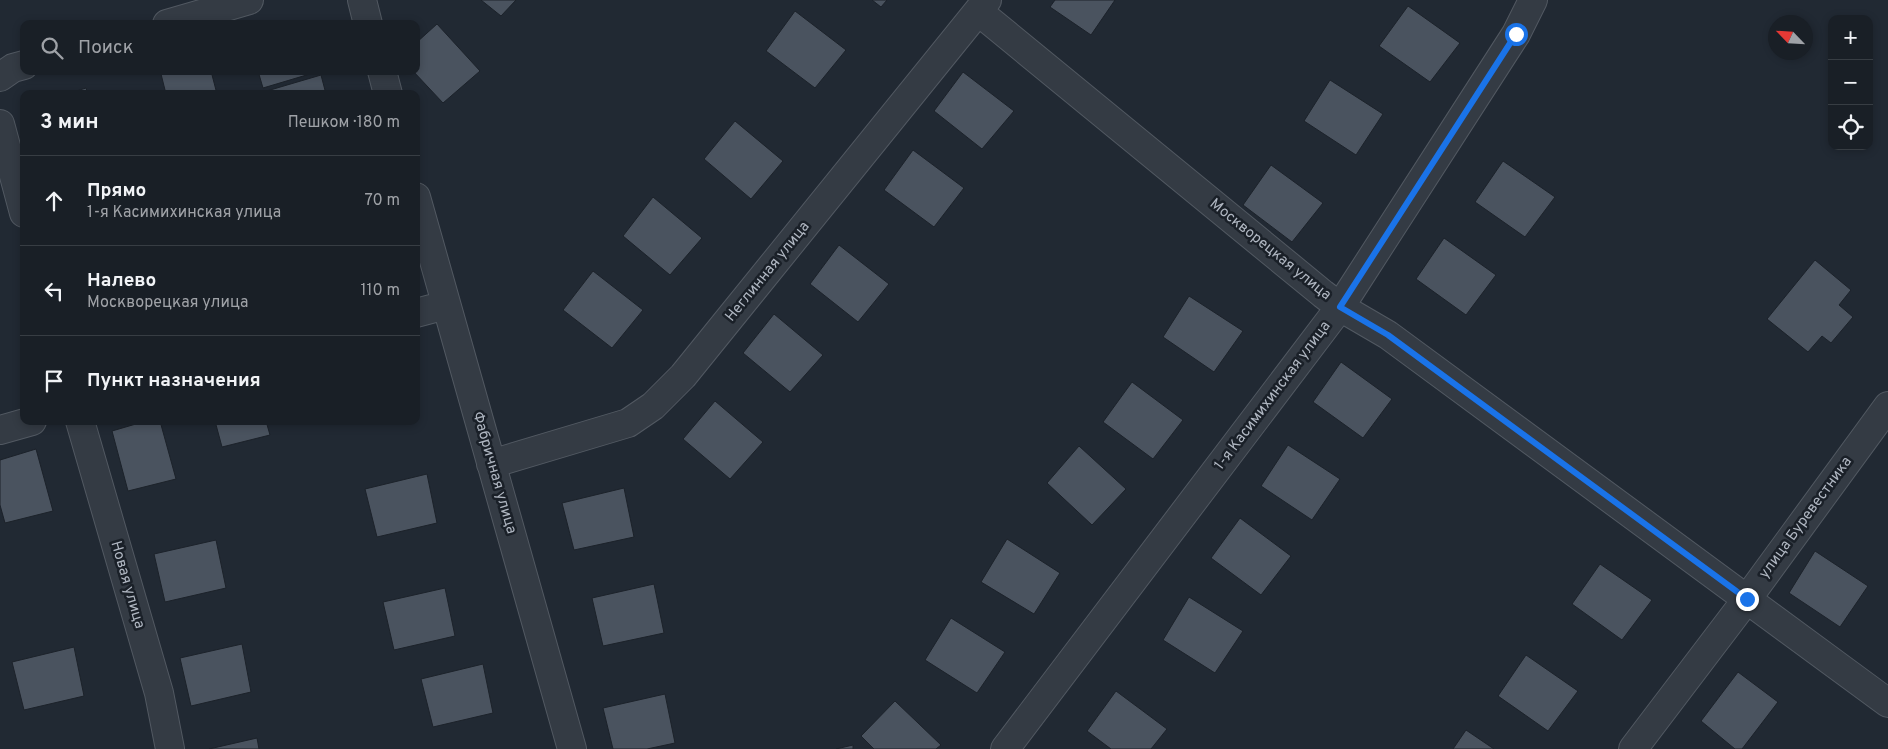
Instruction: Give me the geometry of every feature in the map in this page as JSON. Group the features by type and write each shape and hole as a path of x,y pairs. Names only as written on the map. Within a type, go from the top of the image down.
{"street":[{"path":"181,20 249,0"},
{"path":"362,0 367,20"},
{"name":"1-я Касимихинская улица","path":"1005,749 1340,307 1516,34 1533,0"},
{"name":"Москворецкая улица","path":"983,6 1340,307 1388,335 1888,703"},
{"name":"Неглинная улица","path":"491,464 628,423 653,406 682,376 983,6"},
{"path":"0,77 14,68 20,67"},
{"path":"383,75 387,90"},
{"path":"0,124 20,197"},
{"name":"Фабричная улица","path":"420,211 572,749"},
{"path":"420,312 446,305"},
{"name":"улица Буревестника","path":"1633,749 1747,599 1888,406"},
{"path":"0,430 20,424"},
{"name":"Новая улица","path":"81,425 158,693 170,749"}],"building":[{"path":"481,0 516,0 501,16"},
{"path":"872,0 887,0 881,7"},
{"path":"1055,0 1115,0 1091,35 1050,7"},
{"path":"1408,6 1460,43 1430,82 1379,46"},
{"path":"795,11 846,50 815,88 766,51"},
{"path":"437,24 480,71 443,103 417,75 420,75 420,39"},
{"path":"963,72 1014,111 982,149 934,111"},
{"path":"161,75 212,75 216,90 165,90"},
{"path":"259,75 307,75 263,88"},
{"path":"321,75 325,90 270,90"},
{"path":"1330,80 1383,114 1356,155 1304,121"},
{"path":"735,121 783,161 751,199 704,159"},
{"path":"913,150 964,188 934,227 884,190"},
{"path":"1503,161 1555,197 1525,237 1475,202"},
{"path":"1271,165 1323,203 1292,242 1243,205"},
{"path":"653,197 702,238 670,275 623,236"},
{"path":"1444,238 1496,275 1466,315 1416,279"},
{"path":"839,245 889,284 858,322 810,284"},
{"path":"1815,260 1851,290 1839,305 1853,317 1831,343 1822,336 1808,352 1767,319"},
{"path":"593,271 643,310 612,348 563,310"},
{"path":"1189,296 1243,331 1214,372 1163,337"},
{"path":"774,314 823,355 790,392 743,353"},
{"path":"1341,362 1392,399 1363,438 1313,402"},
{"path":"1132,382 1183,420 1153,459 1103,422"},
{"path":"715,401 763,442 730,479 683,439"},
{"path":"132,425 161,425 176,479 128,491 112,431"},
{"path":"216,425 267,425 270,435 222,447"},
{"path":"1288,445 1340,479 1312,520 1261,486"},
{"path":"1079,446 1126,489 1092,525 1047,483"},
{"path":"36,449 53,511 5,523 0,505 0,460"},
{"path":"427,474 437,523 377,537 365,489"},
{"path":"624,488 634,537 574,550 562,503"},
{"path":"1240,518 1291,556 1261,595 1211,558"},
{"path":"1007,539 1060,573 1034,614 981,582"},
{"path":"216,540 226,588 165,602 154,554"},
{"path":"1815,551 1868,586 1840,627 1789,593"},
{"path":"1600,564 1652,600 1622,640 1572,604"},
{"path":"654,584 664,633 603,646 592,598"},
{"path":"445,588 455,636 394,650 383,602"},
{"path":"1189,597 1243,631 1215,673 1163,640"},
{"path":"951,618 1005,652 977,693 925,660"},
{"path":"242,644 251,692 191,706 180,658"},
{"path":"74,647 84,696 24,710 12,662"},
{"path":"1526,655 1578,691 1548,731 1498,696"},
{"path":"483,664 493,713 433,727 421,679"},
{"path":"1738,672 1778,702 1742,749 1735,749 1701,721"},
{"path":"1116,691 1167,729 1151,749 1111,749 1087,731"},
{"path":"665,694 675,743 647,749 613,749 603,708"},
{"path":"895,701 941,745 936,749 874,749 861,736"},
{"path":"1466,730 1494,749 1453,749"},
{"path":"257,738 259,749 209,749"},
{"path":"853,745 853,749 836,749"}],"route":[{"path":"1516,34 1340,307 1388,335 1747,599"}]}
